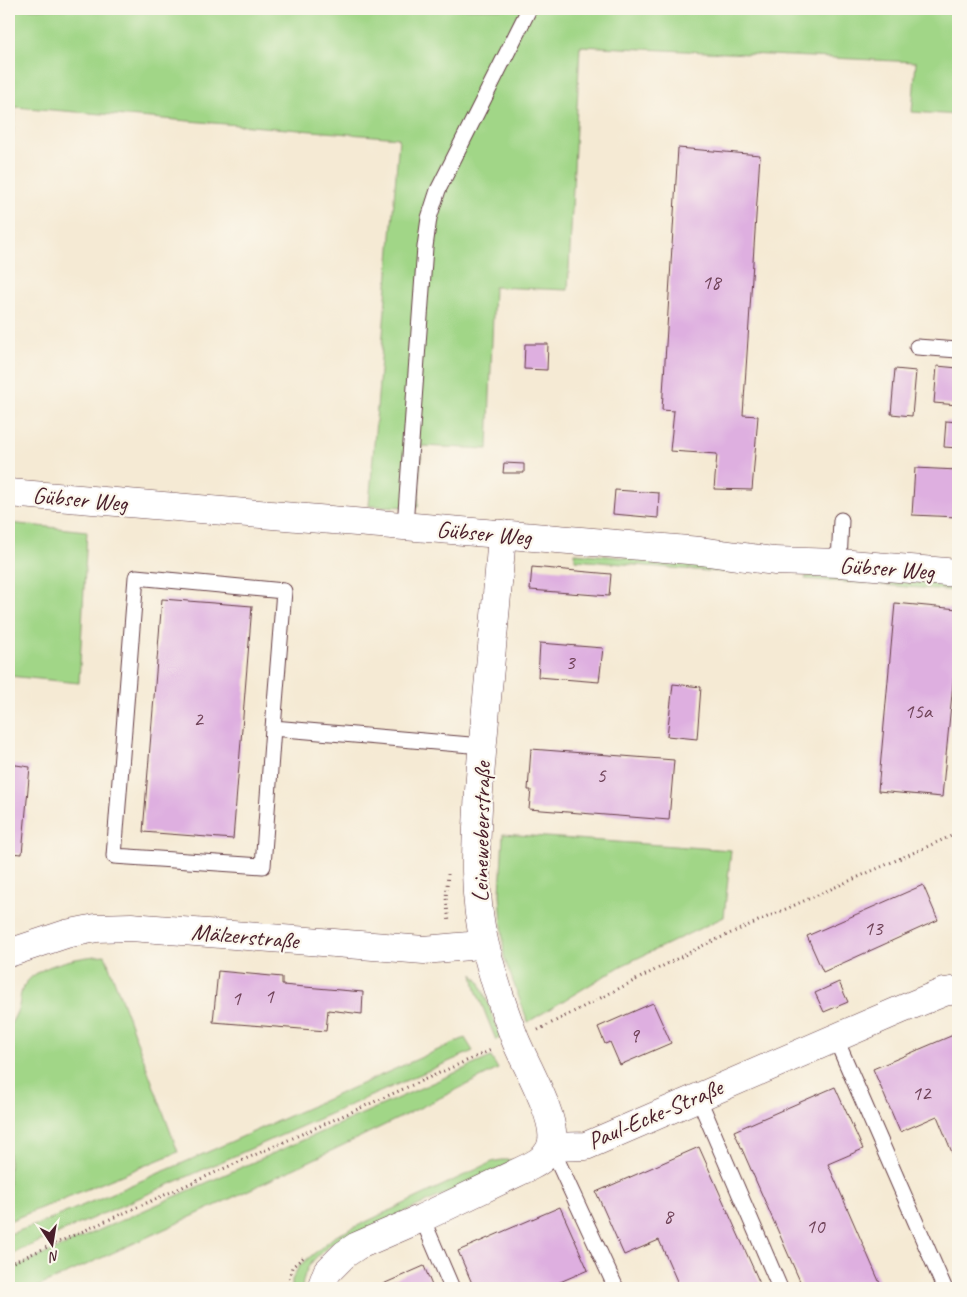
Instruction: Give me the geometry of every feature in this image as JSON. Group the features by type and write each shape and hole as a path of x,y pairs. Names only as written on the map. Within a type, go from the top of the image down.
{"street":[{"name":"Gübser Weg","path":"9,493 502,534 725,554 774,561 839,563 958,573"},
{"name":"Leineweberstraße","path":"502,534 482,746 475,870 484,942 504,1009 550,1120 553,1134 551,1147"},
{"name":"Mälzerstraße","path":"9,953 66,934 96,928 131,927 424,950 469,946 484,942"},
{"name":"Paul-Ecke-Straße","path":"551,1147 586,1146 835,1037 951,991"},
{"path":"321,1288 327,1272 345,1254 357,1246 422,1218 538,1163 551,1147"}],"lane":[{"path":"405,526 425,247 429,218 438,190 529,9"},
{"path":"917,347 958,350"},
{"path":"839,563 841,520"},
{"path":"136,576 284,592 274,728 263,866 114,856 136,576"},
{"path":"274,728 482,746"},
{"path":"835,1037 948,1285"},
{"path":"698,1097 780,1288"},
{"path":"551,1147 616,1288"},
{"path":"422,1218 452,1288"}],"path":[{"path":"9,1264 516,1040 704,945 958,833"}],"green space":[{"path":"9,9 958,9 958,115 912,112 916,62 580,46 568,290 494,287 488,449 422,446 418,507 369,506 399,138 15,107 9,183"},
{"path":"9,523 87,531 79,683 9,676"},
{"path":"575,553 730,567 731,573 575,560"},
{"path":"806,576 845,576 958,585 958,591 805,579"},
{"path":"503,834 731,850 724,917 621,966 528,1022 504,957 500,894"},
{"path":"105,955 178,1152 9,1221 9,1027 18,1009 22,990 27,981 46,968 71,960"},
{"path":"473,974 480,983 501,1037 496,1040 476,990"},
{"path":"465,1038 473,1051 9,1255 9,1234 39,1224 183,1163"},
{"path":"491,1057 498,1069 325,1154 35,1288 9,1288 9,1270"},
{"path":"516,1160 501,1169 330,1245 308,1268 302,1288 292,1288 292,1280 299,1266 334,1237 492,1162"}],"building":[{"path":"956,141 958,142 958,154 955,153"},
{"path":"678,148 760,155 743,415 758,416 752,490 714,489 717,454 670,451 674,411 662,410"},
{"path":"525,344 548,344 547,370 524,369"},
{"path":"937,366 958,368 958,405 934,403"},
{"path":"895,369 916,371 912,416 891,414"},
{"path":"946,421 958,422 958,448 944,447"},
{"path":"504,463 524,464 524,473 503,473"},
{"path":"915,468 958,470 958,517 912,515"},
{"path":"615,490 659,493 658,518 613,514"},
{"path":"532,567 611,574 609,596 530,590"},
{"path":"162,599 252,606 233,839 143,832"},
{"path":"895,603 958,609 958,632 942,797 878,791"},
{"path":"540,643 603,648 599,682 538,677"},
{"path":"673,684 701,687 697,739 667,736"},
{"path":"531,749 674,760 669,820 529,809 531,790 528,790"},
{"path":"9,764 30,767 22,854 9,853"},
{"path":"923,885 938,920 823,972 807,936"},
{"path":"218,971 282,977 282,985 363,992 362,1014 328,1010 326,1031 213,1022"},
{"path":"839,982 848,1002 824,1012 815,993"},
{"path":"653,1003 671,1043 620,1065 610,1042 605,1044 598,1027"},
{"path":"958,1033 958,1167 937,1116 900,1132 873,1069"},
{"path":"835,1087 863,1149 828,1164 882,1288 803,1288 734,1131"},
{"path":"699,1147 762,1288 680,1288 659,1240 624,1255 596,1192"},
{"path":"560,1207 588,1270 553,1285 554,1288 474,1288 458,1251"},
{"path":"424,1266 433,1288 374,1288"}]}
